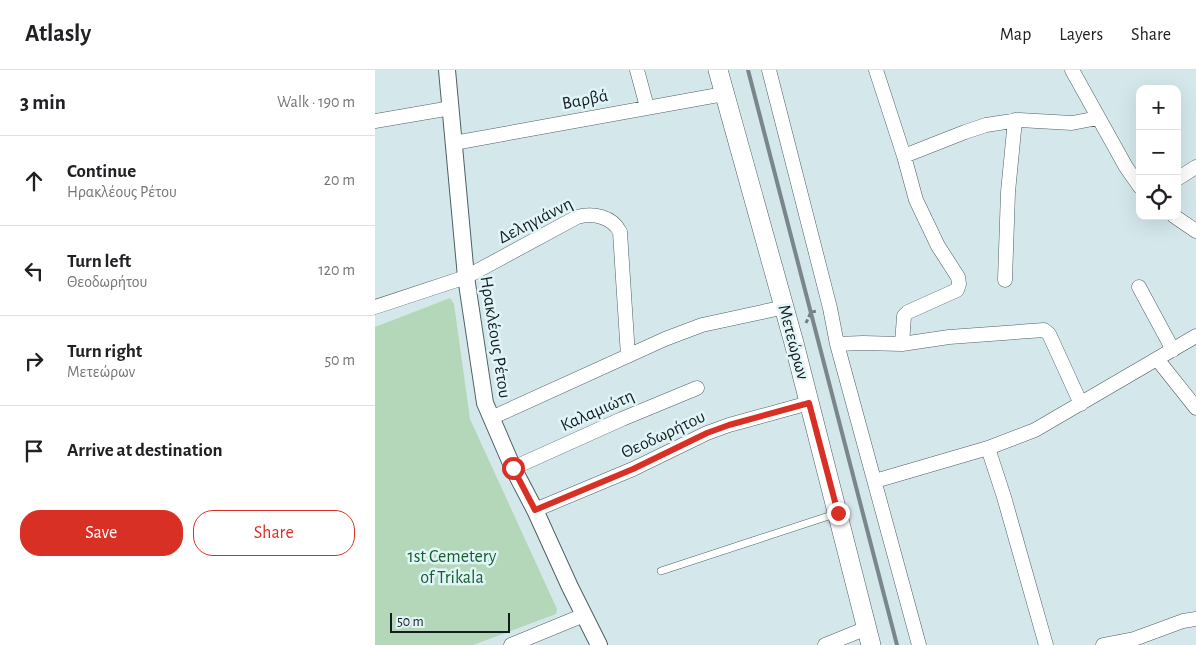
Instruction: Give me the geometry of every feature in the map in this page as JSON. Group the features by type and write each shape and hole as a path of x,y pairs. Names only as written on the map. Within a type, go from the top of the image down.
{"main road":[{"name":"Μετεώρων","path":"718,70 785,307 869,637"}],"street":[{"name":"Ηρακλέους Ρέτου","path":"447,70 466,277 485,403 513,468 599,645"},
{"path":"637,70 647,107"},
{"path":"769,70 830,308 837,344 919,645"},
{"path":"876,70 916,200 938,246 958,276 959,284 957,290 908,312 904,316 902,344"},
{"path":"1072,70 1126,167 1136,181"},
{"name":"Βαρβά","path":"454,143 724,94"},
{"path":"375,121 451,108"},
{"path":"904,156 986,125 1015,120 1079,123 1098,118"},
{"path":"1005,280 1007,192 1015,120"},
{"path":"1181,176 1196,167"},
{"name":"Δεληγιάννη","path":"375,307 466,277 577,217 589,214 609,220 617,226 621,237 628,356"},
{"path":"1180,220 1196,231"},
{"path":"1139,286 1173,350"},
{"path":"491,418 665,339 702,325 785,307"},
{"path":"837,344 902,344 949,337 1044,330 1049,334 1081,404"},
{"path":"875,481 988,448 1035,430 1196,336"},
{"path":"1157,359 1196,408"},
{"name":"Καλαμιώτη","path":"513,468 697,388"},
{"name":"Θεοδωρήτου","path":"535,510 633,469 722,428 809,403"},
{"path":"988,448 1004,497 1046,645"},
{"path":"511,645 584,615"},
{"path":"1103,645 1134,639 1183,621 1196,619"},
{"path":"825,645 869,637"}],"lane":[{"path":"661,572 838,513"}],"path":[{"path":"794,343 811,312 830,308"}],"green space":[{"name":"1st Cemetery of Trikala","path":"450,298 454,304 470,419 557,609 556,614 473,645 375,645 375,327"}],"railway":[{"path":"748,70 897,645"}],"route":[{"path":"513,468 535,510 633,469 707,433 809,403 838,513"}]}
